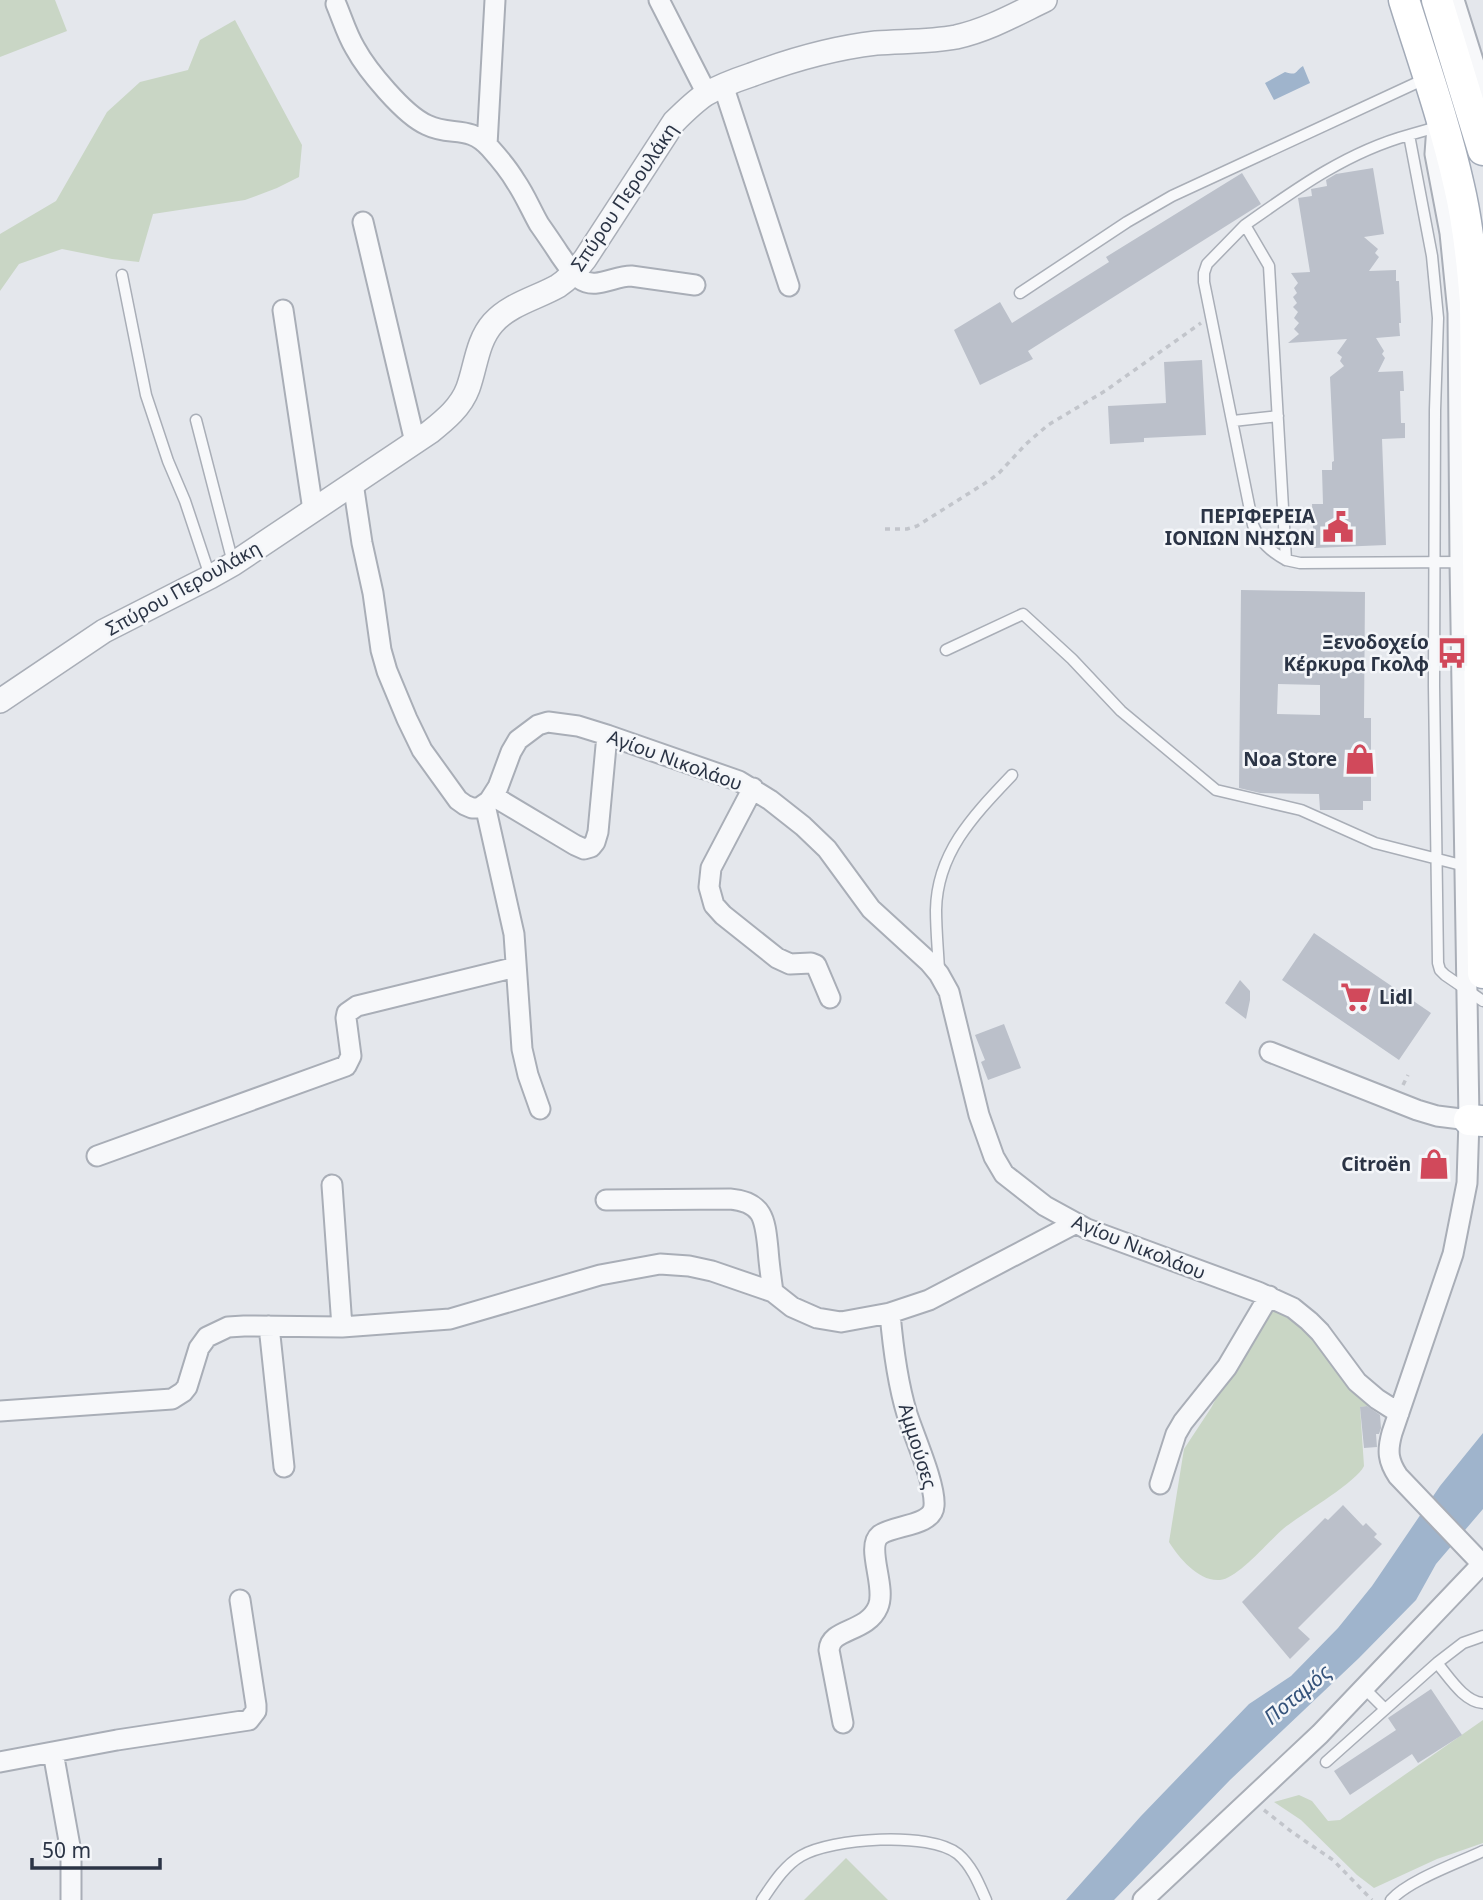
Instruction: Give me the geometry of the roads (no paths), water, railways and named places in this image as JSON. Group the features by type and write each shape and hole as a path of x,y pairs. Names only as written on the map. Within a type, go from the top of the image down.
{"main road":[{"path":"1404,0 1438,121 1459,183 1467,222 1475,303 1478,590 1474,981"},
{"path":"1437,0 1483,149"}],"street":[{"path":"487,145 495,0"},
{"path":"659,0 715,89 789,286"},
{"name":"Σπύρου Περουλάκη","path":"0,701 104,631 233,564 452,415 467,391 484,337 494,322 511,309 560,285 573,274 674,122 689,107 715,89 790,61 835,50 970,33 1006,20 1045,0"},
{"path":"1454,0 1483,92"},
{"path":"336,4 354,47 387,90 412,115 425,125 468,133 487,145 515,179 538,223 573,274 590,284 631,276 695,285"},
{"path":"1143,1900 1320,1734 1482,1565 1398,1476 1389,1458 1388,1446 1453,1254 1476,1121 1474,981 1465,866 1458,313 1450,233 1435,154 1438,121"},
{"path":"363,222 415,442"},
{"path":"283,310 313,510"},
{"path":"353,483 381,650 407,719 422,750 458,800 472,808 479,808 489,800"},
{"name":"Αγίου Νικολάου","path":"489,800 514,746 538,725 548,722 607,735 752,788 803,826 827,849 871,909 939,974 949,992 979,1115 1004,1174 1029,1195 1076,1223 1186,1267 1269,1296 1293,1308 1320,1332 1357,1382 1399,1413"},
{"path":"489,800 575,845 584,849 591,847 598,832 607,735"},
{"path":"752,788 711,868 709,887 714,905 777,958 790,964 816,965 830,998"},
{"path":"489,800 514,934 522,1049 540,1109"},
{"path":"97,1156 346,1066 351,1056 346,1018 357,1006 516,967"},
{"path":"1270,1052 1417,1110 1437,1116 1476,1121"},
{"path":"332,1185 342,1327"},
{"path":"606,1200 730,1199 743,1200 752,1205 760,1212 766,1225 773,1293"},
{"path":"0,1412 172,1399 187,1387 199,1348 207,1337 228,1327 342,1327 450,1319 600,1275 660,1264 689,1265 712,1271 773,1293 792,1307 817,1318 841,1321 890,1313 929,1300 1076,1223"},
{"path":"1160,1484 1176,1434 1227,1367 1269,1296"},
{"name":"Αμμούσες","path":"843,1723 829,1650 830,1642 837,1636 861,1626 872,1618 878,1609 881,1586 874,1550 876,1540 884,1533 924,1519 933,1512 934,1506 932,1487 898,1382 890,1313"},
{"path":"269,1326 284,1467"},
{"path":"0,1762 117,1740 249,1720 253,1717 256,1705 240,1600"},
{"path":"52,1752 71,1852 71,1900"}],"lane":[{"path":"1020,293 1127,222 1172,196 1428,78"},
{"path":"1438,121 1409,135 1368,149 1317,175 1245,225 1210,261 1205,268 1204,282 1253,525 1267,548 1286,560 1300,563 1460,562 1478,590"},
{"path":"1409,135 1432,256 1438,318 1435,410 1438,966 1445,975 1474,981 1483,1001"},
{"path":"1245,225 1269,266 1286,560"},
{"path":"122,275 146,395 210,577"},
{"path":"1233,421 1278,416"},
{"path":"196,420 233,564"},
{"path":"946,650 1023,614 1072,659 1121,711 1216,790 1301,810 1375,843 1465,866"},
{"path":"939,974 936,908 940,881 949,856 976,812 1012,775"},
{"path":"1326,1762 1437,1663 1463,1643 1483,1636"},
{"path":"1437,1663 1473,1702 1483,1703"},
{"path":"1364,1688 1385,1709"},
{"path":"762,1900 782,1872 801,1856 822,1848 872,1840 926,1841 944,1846 959,1855 977,1878 986,1900"},
{"path":"1391,1900 1401,1891 1483,1851"}],"water":[{"path":"1303,66 1310,83 1274,100 1265,83 1285,72 1294,73"},
{"name":"Ποταμός","path":"1483,1433 1483,1509 1436,1564 1416,1600 1230,1780 1114,1900 1066,1900 1141,1816 1249,1704 1291,1676 1338,1628 1372,1586 1440,1486"}],"place":[{"name":"ΠΕΡΙΦΕΡΕΙΑ ΙΟΝΙΩΝ ΝΗΣΩΝ","path":"1338,527"},
{"name":"Ξενοδοχείο Κέρκυρα Γκολφ","path":"1452,653"},
{"name":"Noa Store","path":"1360,759"},
{"name":"Lidl","path":"1356,997"},
{"name":"Citroën","path":"1434,1164"}]}
